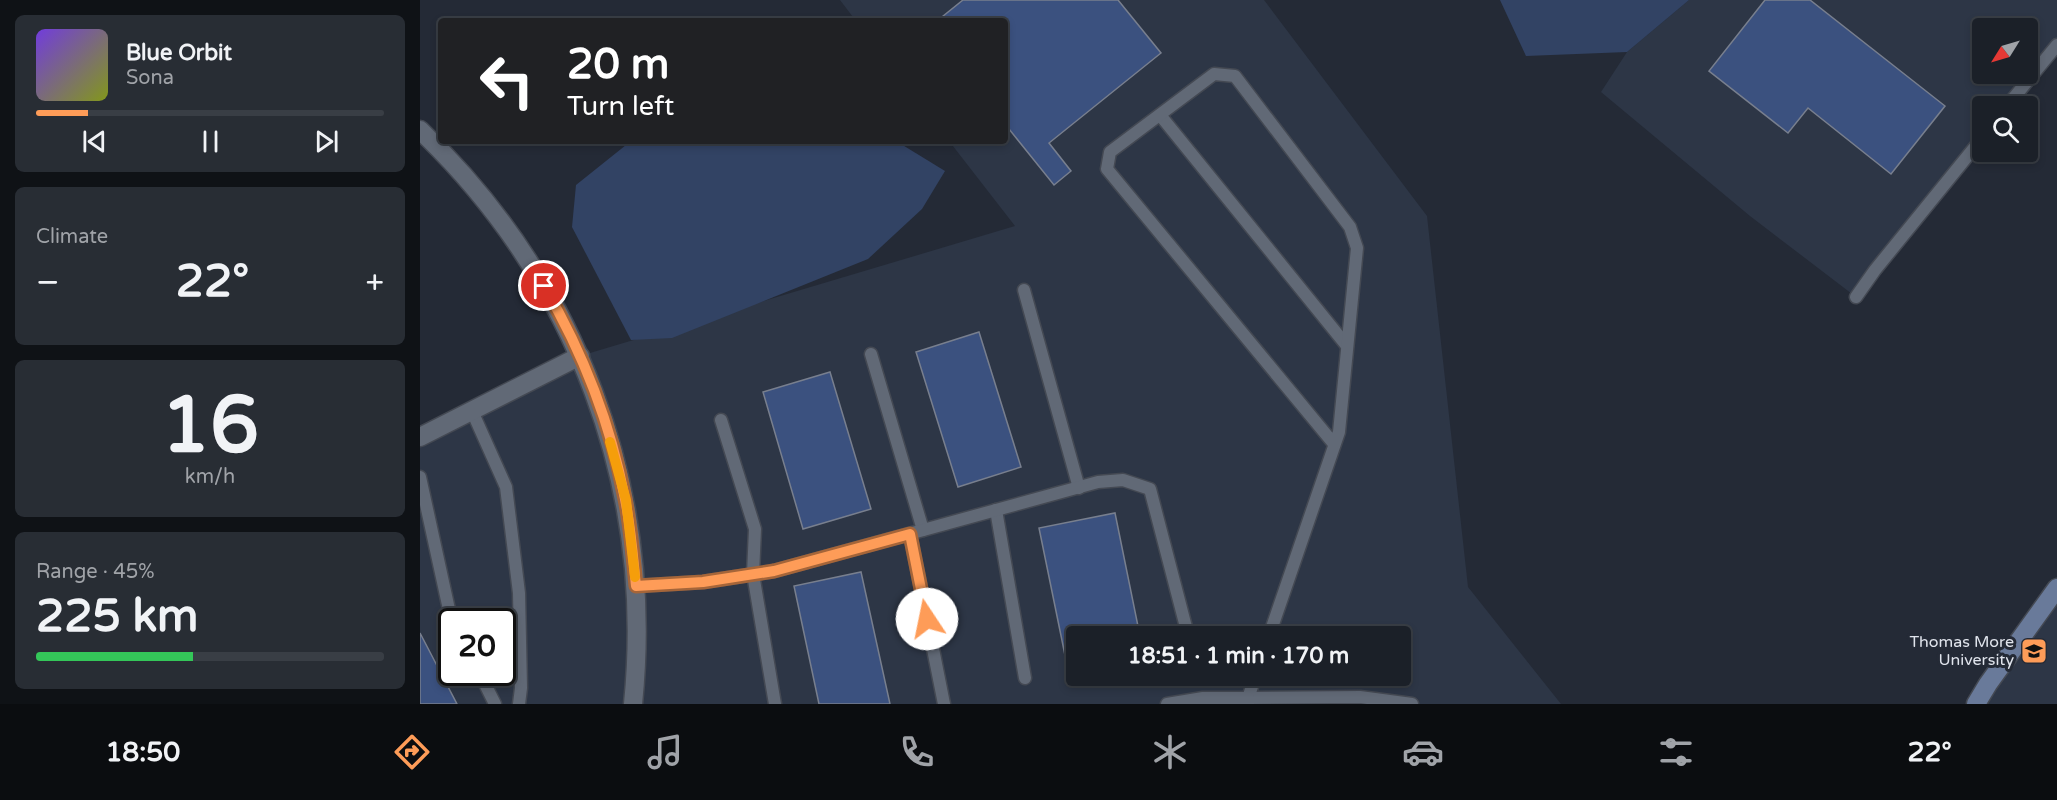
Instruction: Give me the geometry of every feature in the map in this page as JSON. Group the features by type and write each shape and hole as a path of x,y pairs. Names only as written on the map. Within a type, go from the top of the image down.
{"street":[{"path":"420,130 463,174 492,209 527,258 552,300 580,356 602,411 626,500 636,586 636,672 633,704"},
{"path":"420,437 580,356"},
{"path":"1976,704 2057,588"}],"lane":[{"path":"2015,96 2057,45"},
{"path":"1272,626 1339,432 1358,248 1350,228 1235,76 1214,74 1110,152 1107,169 1334,444"},
{"path":"1160,115 1347,346"},
{"path":"1856,297 1972,150"},
{"path":"1024,290 1079,488"},
{"path":"871,354 923,530"},
{"path":"472,411 506,487 519,593 521,688 519,704"},
{"path":"721,420 755,528 753,574 775,704"},
{"path":"420,477 449,608"},
{"path":"636,586 703,582 774,571 1098,482 1123,480 1150,489 1186,626"},
{"path":"996,510 1025,678"},
{"path":"910,534 944,704"},
{"path":"486,686 495,704"},
{"path":"1248,701 1253,686"},
{"path":"1167,704 1203,699 1248,701 1360,697 1412,704"}],"shaded area":[{"path":"840,0 1264,0 1427,216 1468,587 1561,704 420,704 420,439 580,356 1015,226 951,144 1008,144 1008,18 854,18"},
{"path":"1500,0 1689,0 1627,52 1526,56"},
{"path":"1689,0 2057,0 2057,45 2038,68 2038,18 1972,18 1972,84 2025,84 2015,96 1972,96 1972,151 1856,297 1750,216 1601,92 1627,52"},
{"path":"627,144 901,144 945,171 922,209 868,259 672,338 631,340 572,227 576,185"},
{"name":"Thomas More University","path":"2057,588 2057,704 1976,704"}],"building":[{"path":"963,0 1118,0 1161,53 1049,143 1071,171 1054,185 1008,128 1008,18 941,18"},
{"path":"1765,0 1810,0 1945,106 1891,174 1808,108 1788,133 1709,71"},
{"path":"979,332 1021,467 958,487 916,352"},
{"path":"830,372 871,509 803,529 763,392"},
{"path":"1115,513 1138,626 1066,626 1066,660 1039,528"},
{"path":"861,572 890,704 819,704 794,586"},
{"path":"420,633 438,668 438,686 448,686 457,704 420,704"}],"slow traffic":[{"path":"610,442 626,500 635,577"}],"place":[{"name":"Thomas More University","path":"2034,651"}],"route":[{"path":"544,286 580,356 602,411 626,500 636,586 703,582 774,571 910,534 927,619"}]}
